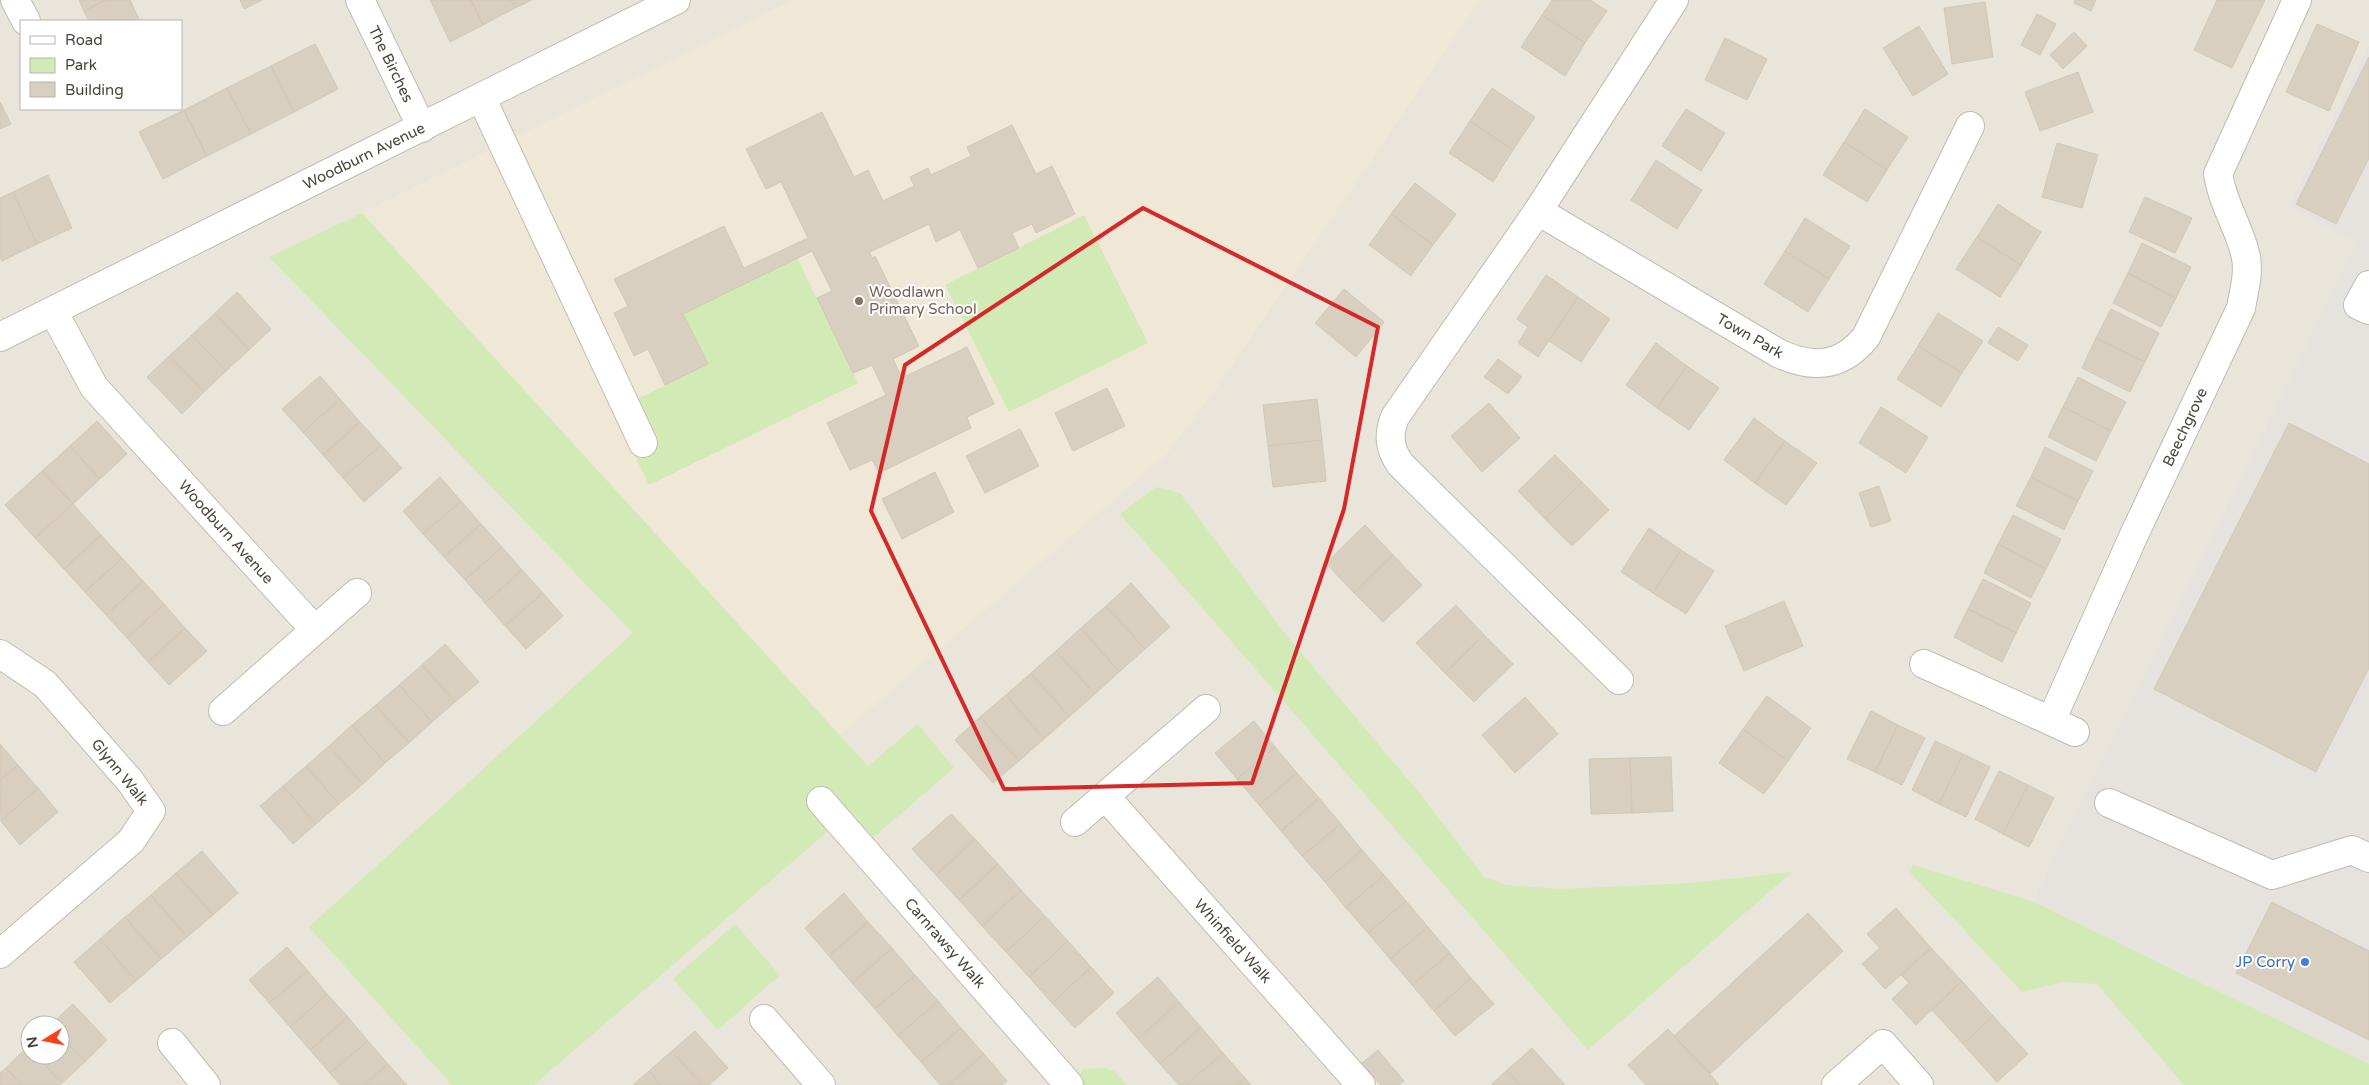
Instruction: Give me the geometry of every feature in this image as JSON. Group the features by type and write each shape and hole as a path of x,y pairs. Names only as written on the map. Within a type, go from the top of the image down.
{"street":[{"path":"15,0 25,20"},
{"name":"The Birches","path":"360,0 422,128"},
{"name":"Woodburn Avenue","path":"0,337 676,0"},
{"path":"1619,680 1400,465 1393,455 1390,429 1395,417 1538,211 1674,0"},
{"name":"Beechgrove","path":"1924,664 2063,727 2134,537 2241,308 2247,274 2245,254 2221,195 2218,174 2297,0"},
{"path":"481,97 643,443"},
{"name":"Town Park","path":"1538,211 1778,354 1806,362 1832,362 1853,351 1866,337 1970,126"},
{"path":"2369,285 2358,305 2369,310"},
{"name":"Woodburn Avenue","path":"53,311 94,387 314,630"},
{"path":"223,711 357,593"},
{"name":"Glynn Walk","path":"0,654 45,684 130,781 151,811 131,841 0,954"},
{"path":"1075,822 1206,709"},
{"name":"Whinfield Walk","path":"1105,796 1361,1085"},
{"name":"Carnrawsy Walk","path":"821,801 1069,1085"},
{"path":"2109,802 2272,875 2352,850 2369,858"},
{"path":"764,1019 821,1085"},
{"path":"172,1043 206,1085"},
{"path":"1836,1085 1883,1044 1919,1085"}],"highlighted area":[{"path":"1143,208 1378,327 1344,509 1252,783 1004,789 871,511 905,365"}],"shaded area":[{"path":"0,0 2369,0 2369,44 2288,207 2358,243 2032,901 2369,1064 2369,1085 0,1085"},
{"name":"Woodlawn Primary School","path":"792,0 1480,0 1215,390 1166,455 840,735 362,213"},
{"path":"2369,44 2369,1064 2032,901 2357,243 2288,207"}],"green space":[{"path":"362,213 868,766 918,724 954,768 867,843 843,818 534,1085 452,1085 309,927 633,633 269,257"},
{"path":"1084,215 1148,343 1009,412 945,285"},
{"path":"797,258 858,383 649,485 613,411 708,364 683,314"},
{"path":"1156,487 1180,493 1283,631 1422,796 1484,877 1507,885 1559,889 1692,883 1792,872 1588,1050 1120,514"},
{"path":"1913,865 2032,901 2369,1064 2369,1085 2184,1085 2097,984 2063,982 2022,992 1909,871"},
{"path":"735,924 780,975 718,1030 673,979"},
{"path":"1103,1068 1114,1071 1127,1085 1080,1085 1074,1078 1083,1069"}],"building":[{"path":"79,0 106,0 84,11"},
{"path":"106,0 130,0 140,20 88,20 84,11"},
{"path":"240,0 262,0 244,9"},
{"path":"430,0 471,0 483,25 450,42"},
{"path":"471,0 511,0 515,8 483,25"},
{"path":"511,0 532,0 515,8"},
{"path":"1552,0 1590,0 1607,11 1585,43 1542,15"},
{"path":"2075,0 2096,0 2091,11 2074,3"},
{"path":"2217,0 2265,0 2232,68 2194,50"},
{"path":"1985,2 1993,57 1952,64 1944,8"},
{"path":"2037,14 2056,24 2040,55 2021,45"},
{"path":"1542,15 1585,43 1565,76 1521,47"},
{"path":"2317,24 2359,42 2329,111 2286,92"},
{"path":"1919,26 1948,74 1913,96 1883,48"},
{"path":"2074,32 2087,46 2063,69 2050,55"},
{"path":"1725,38 1767,59 1747,100 1705,80"},
{"path":"315,44 338,89 294,112 271,66"},
{"path":"2369,57 2369,158 2336,224 2296,204"},
{"path":"271,66 294,112 251,134 227,88"},
{"path":"2078,72 2093,112 2040,131 2025,92"},
{"path":"227,88 251,134 207,156 184,110"},
{"path":"1492,88 1535,117 1513,150 1470,121"},
{"path":"0,102 11,124 0,129"},
{"path":"1686,109 1725,133 1701,171 1662,146"},
{"path":"1865,109 1908,137 1887,170 1844,142"},
{"path":"184,110 207,156 163,179 139,132"},
{"name":"Woodlawn Primary School","path":"822,112 854,177 868,170 883,201 914,186 910,177 928,168 931,175 971,156 967,147 1012,125 1036,174 1052,166 1075,214 1036,233 1032,224 1012,233 1019,248 978,268 960,230 936,242 929,224 870,252 872,258 875,256 919,346 893,359 902,378 967,347 994,404 967,417 971,428 879,473 872,460 850,470 827,423 886,395 872,365 853,373 817,298 832,291 812,251 683,314 708,364 665,385 648,349 634,356 614,313 628,306 614,279 724,226 744,268 808,238 781,182 766,189 746,149"},
{"path":"1470,121 1513,150 1493,182 1449,153"},
{"path":"1844,142 1887,170 1867,202 1823,175"},
{"path":"2057,143 2098,155 2082,208 2042,197"},
{"path":"1656,160 1702,190 1677,229 1631,200"},
{"path":"48,175 72,228 37,244 13,192"},
{"path":"1415,183 1456,214 1433,245 1391,214"},
{"path":"13,192 37,244 2,261 0,257 0,198"},
{"path":"2145,197 2192,218 2175,253 2129,232"},
{"path":"1998,204 2041,232 2021,265 1977,237"},
{"path":"1391,214 1433,245 1411,276 1369,245"},
{"path":"1805,218 1850,246 1829,279 1785,251"},
{"path":"1977,237 2021,265 2000,297 1956,269"},
{"path":"2142,243 2191,267 2176,298 2128,273"},
{"path":"1785,251 1829,279 1808,312 1764,284"},
{"path":"2128,273 2176,298 2161,327 2113,303"},
{"path":"1546,275 1578,297 1538,357 1518,343 1528,327 1517,319"},
{"path":"1344,289 1384,322 1356,357 1315,323"},
{"path":"237,292 271,329 249,350 215,313"},
{"path":"1578,297 1610,319 1581,362 1549,341"},
{"path":"2111,309 2159,333 2145,362 2096,338"},
{"path":"215,313 249,350 226,371 192,335"},
{"path":"1938,313 1983,341 1962,373 1918,346"},
{"path":"1998,327 2028,345 2018,361 1988,343"},
{"path":"192,335 226,371 204,392 169,356"},
{"path":"2096,338 2145,362 2130,392 2082,368"},
{"path":"1656,343 1687,366 1657,408 1626,385"},
{"path":"1918,346 1962,373 1941,407 1897,379"},
{"path":"169,356 204,392 182,414 147,377"},
{"path":"1498,359 1522,377 1508,394 1484,377"},
{"path":"1687,366 1719,388 1689,430 1657,408"},
{"path":"320,376 340,399 303,432 282,409"},
{"path":"2078,377 2126,402 2111,431 2063,407"},
{"path":"1107,388 1125,426 1073,451 1055,413"},
{"path":"340,399 360,422 323,455 303,432"},
{"path":"1317,399 1322,440 1268,446 1263,405"},
{"path":"1489,403 1520,438 1482,472 1451,436"},
{"path":"1881,407 1928,437 1906,473 1859,443"},
{"path":"2063,407 2111,431 2096,461 2048,437"},
{"path":"1754,418 1785,441 1755,483 1724,460"},
{"path":"97,421 127,454 100,479 70,446"},
{"path":"360,422 381,445 343,478 323,455"},
{"path":"2289,423 2369,464 2369,668 2316,772 2154,689"},
{"path":"1020,429 1039,466 985,493 966,456"},
{"path":"1322,440 1326,481 1273,487 1268,446"},
{"path":"1785,441 1817,463 1786,505 1755,483"},
{"path":"381,445 402,468 364,502 343,478"},
{"path":"70,446 100,479 73,504 42,471"},
{"path":"2045,447 2093,471 2078,501 2031,477"},
{"path":"1555,455 1582,482 1545,519 1518,491"},
{"path":"42,471 73,504 35,538 5,505"},
{"path":"935,472 954,512 902,539 882,499"},
{"path":"440,477 461,501 423,534 403,511"},
{"path":"2031,477 2078,501 2064,530 2016,506"},
{"path":"1582,482 1609,510 1572,546 1545,519"},
{"path":"1879,486 1891,521 1871,527 1859,493"},
{"path":"461,501 481,524 444,557 423,534"},
{"path":"73,504 101,535 64,569 35,538"},
{"path":"2013,515 2061,539 2046,569 1998,544"},
{"path":"481,524 502,547 465,580 444,557"},
{"path":"1365,525 1393,555 1354,593 1326,563"},
{"path":"1649,528 1681,550 1653,593 1621,572"},
{"path":"101,535 122,558 85,592 64,569"},
{"path":"1998,544 2046,569 2031,598 1984,573"},
{"path":"502,547 522,570 485,603 465,580"},
{"path":"1681,550 1714,571 1686,614 1653,593"},
{"path":"1393,555 1422,585 1383,622 1354,593"},
{"path":"122,558 143,581 106,615 85,592"},
{"path":"522,570 543,593 505,626 485,603"},
{"path":"1983,579 2031,603 2016,633 1968,609"},
{"path":"143,581 164,604 127,638 106,615"},
{"path":"1131,583 1170,627 1145,649 1106,606"},
{"path":"543,593 563,616 526,649 505,626"},
{"path":"1784,601 1803,646 1744,671 1725,626"},
{"path":"164,604 185,628 148,662 127,638"},
{"path":"1456,605 1484,635 1445,673 1416,643"},
{"path":"1106,606 1145,649 1119,672 1081,628"},
{"path":"1968,609 2016,633 2002,662 1954,637"},
{"path":"185,628 207,651 169,685 148,662"},
{"path":"1081,628 1119,672 1095,694 1056,651"},
{"path":"1484,635 1513,664 1474,702 1445,673"},
{"path":"445,644 479,682 455,702 422,665"},
{"path":"1056,651 1095,694 1069,717 1031,673"},
{"path":"422,665 455,702 432,722 399,685"},
{"path":"1031,673 1069,717 1044,739 1006,695"},
{"path":"399,685 432,722 409,743 376,705"},
{"path":"1006,695 1044,739 1019,761 980,717"},
{"path":"1767,696 1811,728 1788,761 1743,729"},
{"path":"1525,697 1558,734 1515,773 1482,735"},
{"path":"376,705 409,743 385,763 352,725"},
{"path":"1871,711 1898,725 1875,772 1847,759"},
{"path":"980,717 1019,761 993,783 955,740"},
{"path":"1254,721 1275,747 1237,779 1215,753"},
{"path":"352,725 385,763 363,784 329,746"},
{"path":"1898,725 1925,738 1902,785 1875,772"},
{"path":"1743,729 1788,761 1764,794 1719,763"},
{"path":"1935,741 1963,754 1939,804 1912,790"},
{"path":"0,744 18,765 0,780"},
{"path":"329,746 363,784 339,804 306,766"},
{"path":"1275,747 1297,773 1259,805 1237,779"},
{"path":"1963,754 1990,767 1966,817 1939,804"},
{"path":"1671,757 1673,811 1632,813 1630,758"},
{"path":"1630,758 1632,813 1591,814 1589,759"},
{"path":"18,765 38,788 1,821 0,780"},
{"path":"306,766 339,804 316,824 283,786"},
{"path":"1999,771 2028,785 2003,834 1975,819"},
{"path":"1297,773 1319,798 1281,831 1259,805"},
{"path":"2028,785 2054,798 2029,847 2003,834"},
{"path":"283,786 316,824 293,844 260,806"},
{"path":"38,788 58,812 20,845 1,821"},
{"path":"1319,798 1341,824 1302,856 1281,831"},
{"path":"951,814 975,839 936,875 912,849"},
{"path":"1341,824 1362,850 1325,882 1302,856"},
{"path":"975,839 998,864 959,900 936,875"},
{"path":"1362,850 1384,875 1346,908 1325,882"},
{"path":"202,851 238,893 213,915 176,873"},
{"path":"998,864 1021,890 982,926 959,900"},
{"path":"176,873 213,915 187,937 151,895"},
{"path":"1384,875 1406,901 1368,933 1346,908"},
{"path":"1021,890 1045,916 1006,952 982,926"},
{"path":"844,893 868,922 829,956 805,928"},
{"path":"151,895 187,937 161,959 125,917"},
{"path":"1406,901 1428,927 1390,959 1368,933"},
{"name":"JP Corry","path":"2272,902 2369,951 2369,1040 2236,973"},
{"path":"1896,908 1931,948 1885,989 1862,964 1880,948 1867,934"},
{"path":"1808,913 1843,951 1710,1074 1674,1036"},
{"path":"1045,916 1068,941 1029,977 1006,952"},
{"path":"125,917 161,959 136,981 100,939"},
{"path":"868,922 892,948 852,983 829,956"},
{"path":"1428,927 1450,953 1412,985 1390,959"},
{"path":"100,939 136,981 110,1003 74,962"},
{"path":"1068,941 1091,967 1052,1003 1029,977"},
{"path":"287,947 308,971 269,1003 249,980"},
{"path":"892,948 915,975 875,1009 852,983"},
{"path":"1931,948 1962,981 1916,1025 1892,999 1909,983 1901,975"},
{"path":"1450,953 1471,978 1434,1011 1412,985"},
{"path":"1091,967 1114,993 1075,1028 1052,1003"},
{"path":"308,971 327,994 290,1027 269,1003"},
{"path":"915,975 938,1001 898,1036 875,1009"},
{"path":"1158,977 1179,1002 1138,1039 1116,1013"},
{"path":"1471,978 1494,1004 1455,1036 1434,1011"},
{"path":"1962,981 1993,1016 1963,1044 1932,1010"},
{"path":"327,994 348,1017 310,1050 290,1027"},
{"path":"938,1001 961,1028 921,1062 898,1036"},
{"path":"1179,1002 1201,1027 1160,1064 1138,1039"},
{"path":"73,1004 107,1040 85,1062 70,1046 70,1015 61,1015"},
{"path":"1993,1016 2028,1054 1997,1082 1963,1044"},
{"path":"348,1017 368,1041 330,1073 310,1050"},
{"path":"1201,1027 1223,1053 1186,1085 1179,1085 1160,1064"},
{"path":"961,1028 984,1054 948,1085 940,1085 921,1062"},
{"path":"1668,1029 1719,1085 1646,1085 1628,1065"},
{"path":"695,1031 728,1068 709,1085 702,1085 672,1051"},
{"path":"368,1041 388,1064 364,1085 340,1085 330,1073"},
{"path":"70,1046 85,1062 62,1083 45,1065 70,1065"},
{"path":"1532,1048 1565,1085 1520,1085 1507,1070"},
{"path":"1378,1050 1404,1081 1399,1085 1381,1085 1362,1063"},
{"path":"672,1051 702,1085 661,1085 649,1071"},
{"path":"1223,1053 1245,1078 1237,1085 1186,1085"},
{"path":"20,1054 20,1065 45,1065 62,1083 60,1085 22,1085 6,1068"},
{"path":"984,1054 1007,1081 1002,1085 948,1085"},
{"path":"388,1064 407,1085 364,1085"},
{"path":"6,1068 22,1085 0,1085 0,1073"},
{"path":"1507,1070 1520,1085 1491,1085"},
{"path":"649,1071 661,1085 633,1085"},
{"path":"1245,1078 1251,1085 1237,1085"}],"place":[{"name":"Woodlawn Primary School","path":"859,301"},
{"name":"JP Corry","path":"2305,962"}]}
